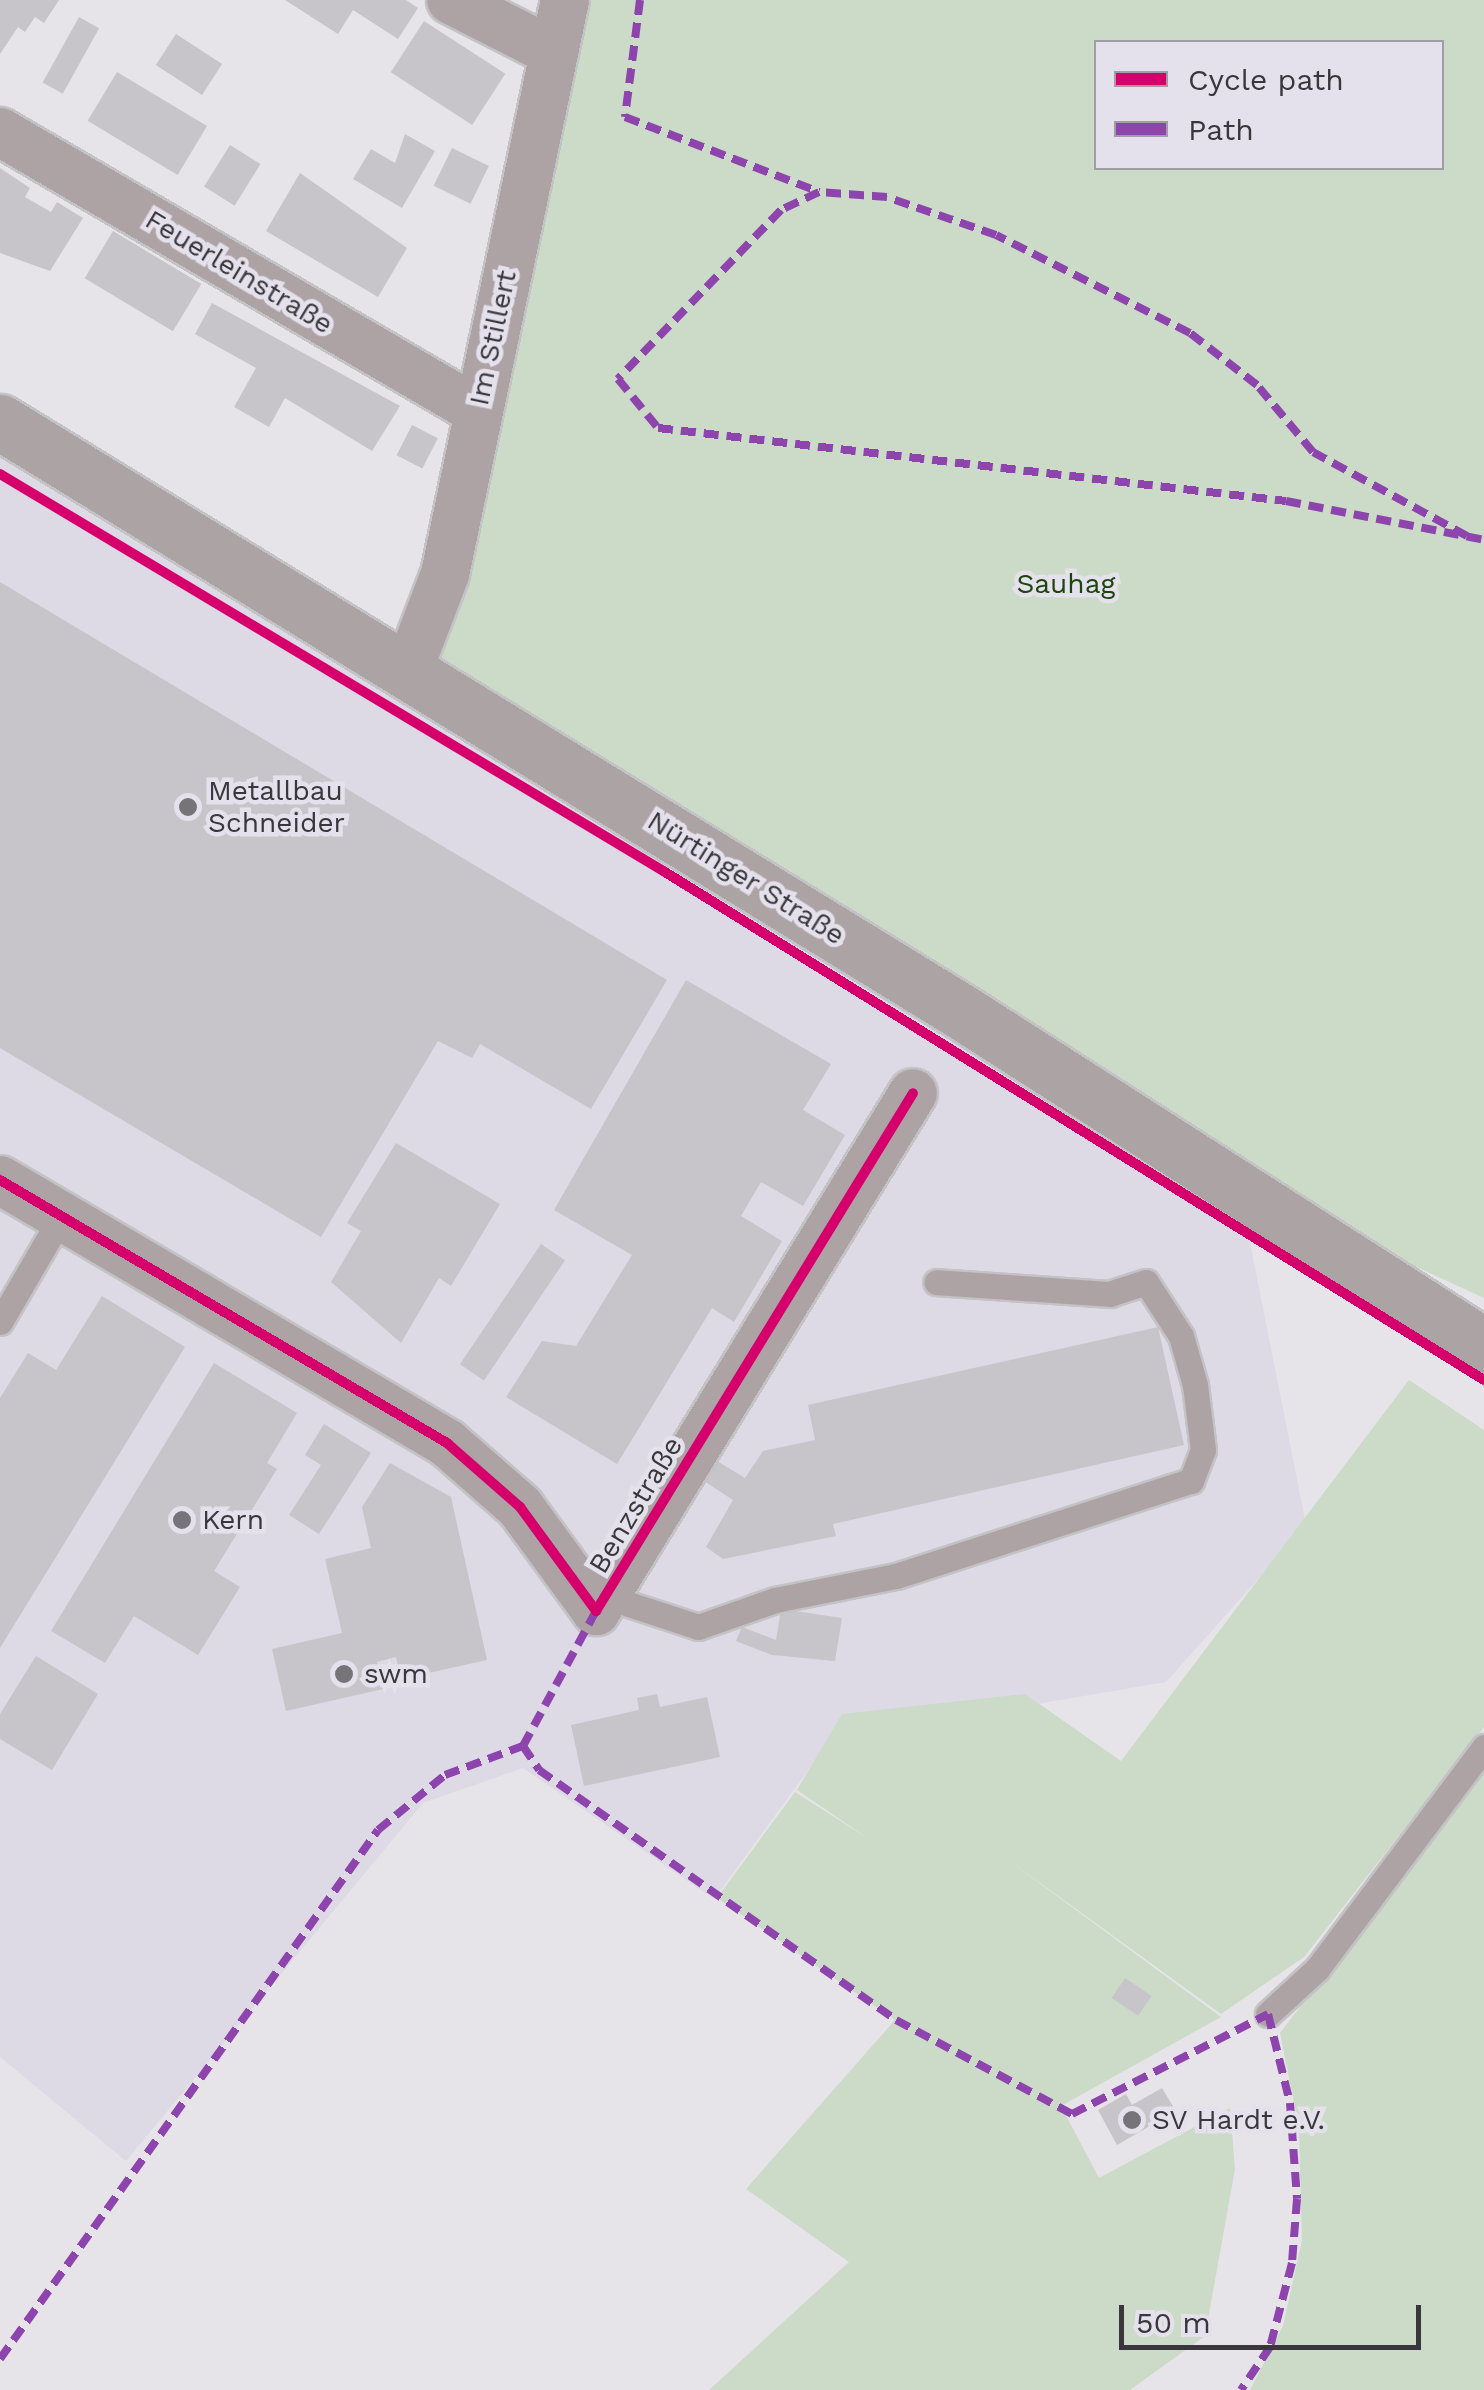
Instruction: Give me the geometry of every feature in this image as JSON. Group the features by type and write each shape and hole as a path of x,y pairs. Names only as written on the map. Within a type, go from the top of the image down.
{"main road":[{"name":"Nürtinger Straße","path":"0,422 408,671 1484,1346"}],"street":[{"path":"451,0 553,52"},
{"name":"Im Stillert","path":"408,671 445,574 565,0"},
{"name":"Feuerleinstraße","path":"0,132 478,411"},
{"name":"Benzstraße","path":"0,1180 448,1443 520,1507 596,1611 913,1093"}],"lane":[{"path":"0,1322 61,1218"},
{"path":"607,1597 698,1627 775,1600 896,1576 1191,1482 1203,1450 1195,1384 1181,1336 1146,1282 1110,1294 936,1282"},
{"path":"1268,2014 1317,1970 1484,1748"}],"shaded area":[{"path":"0,422 1219,1176 1248,1232 1306,1525 1166,1682 831,1739 714,1899 523,1768 423,1803 126,2161 0,2057"}],"green space":[{"name":"Sauhag","path":"565,0 1484,0 1484,1298 1219,1176 562,764 421,646"},
{"path":"1409,1380 1484,1430 1484,1727 1304,1957 1221,2014 1000,1854 1221,2017 1061,2106 1099,2178 1230,2108 1235,2169 1205,2336 1130,2390 709,2390 849,2262 746,2189 895,2020 717,1898 795,1792 869,1839 797,1790 842,1714 1025,1694 1121,1761"},
{"path":"1484,1766 1484,2390 1250,2390 1283,2326 1302,2240 1299,2127 1280,2033"}],"building":[{"path":"0,0 59,0 44,23 35,17 25,32 18,27 0,54"},
{"path":"285,0 406,0 418,8 398,39 353,10 338,34"},
{"path":"79,17 99,28 63,94 43,83"},
{"path":"424,21 505,74 472,125 391,72"},
{"path":"176,34 222,64 202,95 156,65"},
{"path":"117,72 207,126 178,175 88,121"},
{"path":"405,134 435,151 402,208 353,179 371,149 395,163"},
{"path":"230,145 261,164 235,206 204,187"},
{"path":"452,148 489,166 470,204 434,186"},
{"path":"0,168 30,188 25,197 51,212 57,202 83,218 50,271 0,253"},
{"path":"300,173 407,248 378,297 266,231"},
{"path":"113,231 201,284 173,331 85,278"},
{"path":"212,303 400,406 372,451 285,398 269,427 234,407 256,368 195,334"},
{"path":"412,425 438,438 422,468 397,455"},
{"name":"Metallbau Schneider","path":"0,582 667,980 591,1109 480,1044 472,1058 438,1041 321,1237 0,1048"},
{"path":"686,980 831,1064 803,1110 845,1135 803,1206 761,1182 741,1216 782,1241 734,1322 712,1308 617,1464 506,1397 542,1341 576,1346 632,1255 554,1210"},
{"path":"396,1143 500,1204 451,1286 439,1278 401,1343 331,1282 361,1231 347,1223"},
{"path":"541,1244 565,1260 484,1380 460,1364"},
{"path":"102,1296 185,1347 0,1648 0,1398 28,1353 56,1370"},
{"path":"1158,1327 1184,1445 833,1524 836,1536 723,1559 706,1547 733,1500 704,1481 717,1461 745,1478 763,1451 815,1440 808,1405"},
{"name":"Kern","path":"214,1363 297,1413 267,1463 277,1469 214,1571 240,1587 198,1655 134,1616 105,1663 51,1631"},
{"path":"324,1424 371,1453 319,1534 289,1515 321,1465 305,1455"},
{"path":"390,1463 451,1497 487,1660 401,1679 396,1657 377,1662 383,1689 286,1711 272,1649 342,1633 325,1559 371,1548 362,1507"},
{"path":"781,1609 842,1618 835,1661 772,1655 736,1641 742,1627 776,1640"},
{"path":"36,1656 98,1694 52,1770 0,1739 0,1714"},
{"path":"657,1694 660,1707 707,1697 720,1757 584,1786 571,1725 639,1710 637,1698"},
{"path":"1125,1978 1152,1996 1138,2016 1112,1998"},
{"name":"SV Hardt e.V.","path":"1162,2088 1176,2111 1117,2145 1098,2110 1126,2094 1132,2105"}],"marked path":[{"path":"640,0 625,117 819,192"},
{"path":"1467,536 1313,452 1257,385 1190,333 996,235 887,197 819,192 781,210 618,379 658,428 1286,501 1484,540"},
{"path":"0,2359 378,1830 445,1775 523,1746 596,1611"},
{"path":"523,1746 539,1770 896,2020 1072,2114 1268,2014 1290,2103 1297,2199 1292,2263 1270,2347 1241,2390"}],"cycle path":[{"path":"0,474 665,872 1484,1380"},
{"path":"0,1180 447,1443 520,1507 596,1611 913,1093"}],"place":[{"name":"Metallbau Schneider","path":"188,807"},
{"name":"Kern","path":"182,1520"},
{"name":"swm","path":"344,1674"},
{"name":"SV Hardt e.V.","path":"1132,2120"}]}
